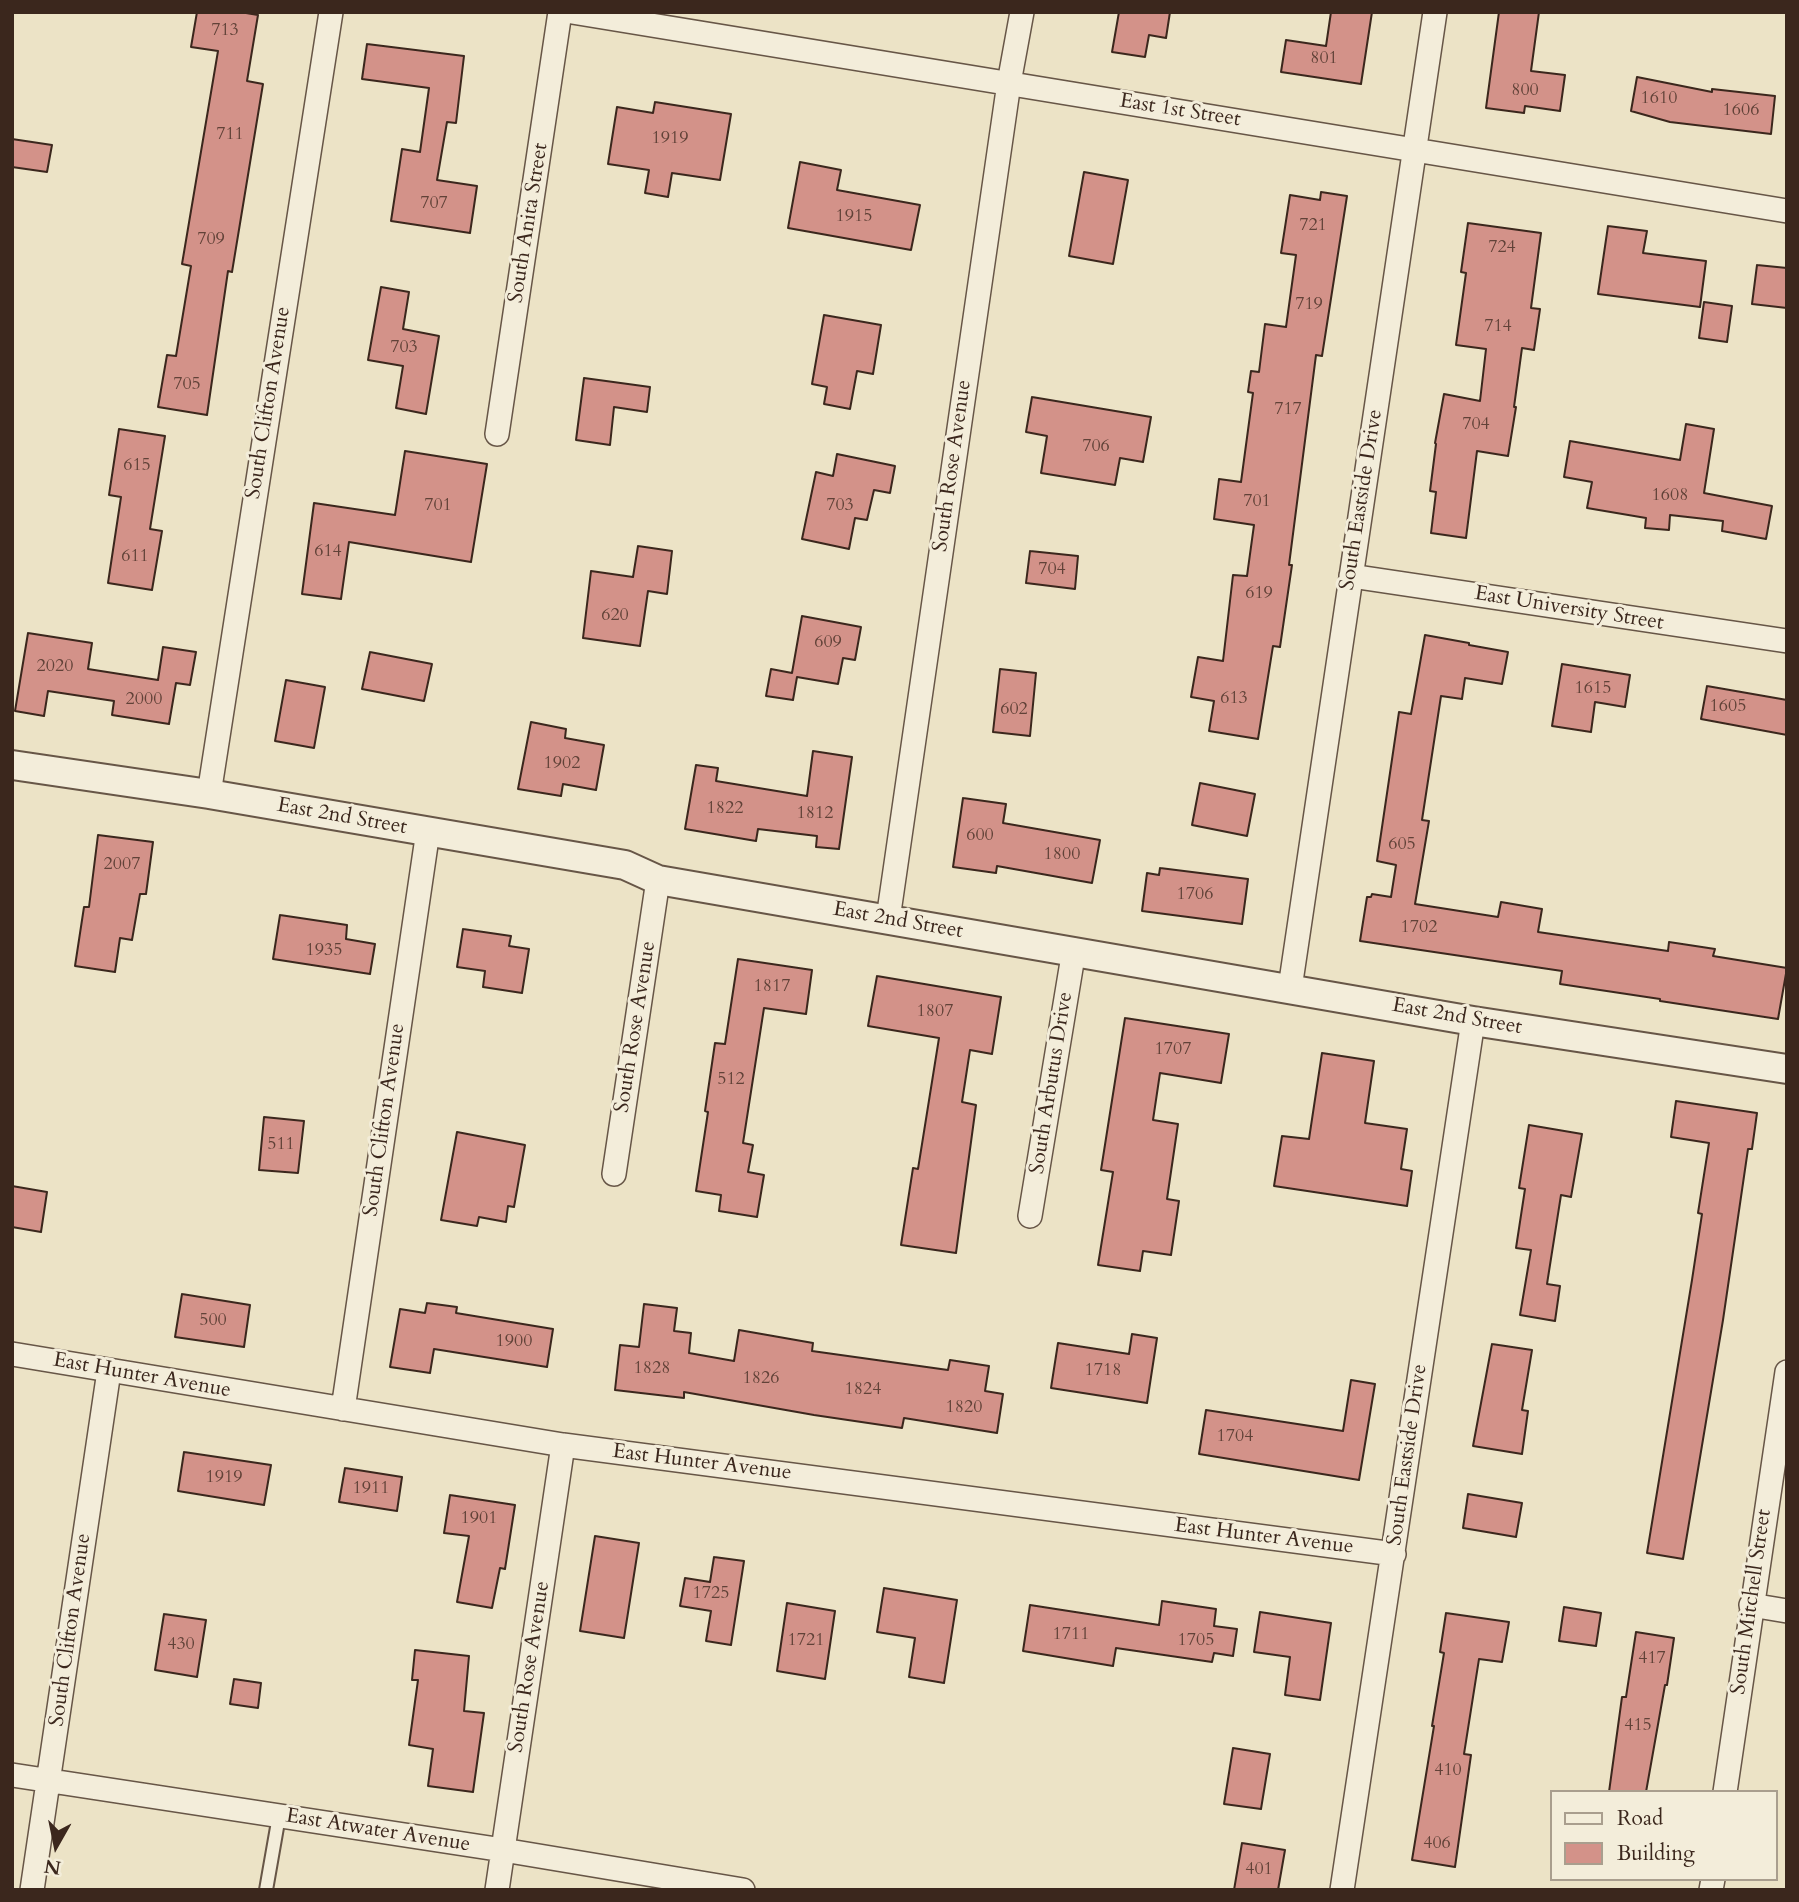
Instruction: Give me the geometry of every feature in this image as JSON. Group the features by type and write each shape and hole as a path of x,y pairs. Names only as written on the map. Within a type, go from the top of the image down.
{"street":[{"name":"South Clifton Avenue","path":"209,794 331,12"},
{"name":"South Anita Street","path":"497,434 560,12"},
{"name":"East 1st Street","path":"572,12 1787,211"},
{"name":"South Rose Avenue","path":"888,919 1009,83 1022,12"},
{"name":"South Eastside Drive","path":"1290,988 1435,12"},
{"name":"East University Street","path":"1351,576 1787,641"},
{"name":"East 2nd Street","path":"12,765 209,794 625,865 658,880 1473,1021 1787,1069"},
{"name":"South Clifton Avenue","path":"343,1409 428,831"},
{"name":"South Rose Avenue","path":"614,1174 658,880"},
{"name":"South Arbutus Drive","path":"1030,1216 1074,950"},
{"name":"South Eastside Drive","path":"1342,1890 1473,1021"},
{"name":"East Hunter Avenue","path":"12,1354 564,1445 1394,1553"},
{"name":"South Clifton Avenue","path":"32,1890 108,1371"},
{"name":"South Mitchell Street","path":"1725,1790 1787,1371"},
{"name":"South Rose Avenue","path":"497,1890 564,1445"},
{"path":"1751,1605 1787,1611"},
{"name":"East Atwater Avenue","path":"12,1776 503,1850 743,1890"}],"lane":[{"path":"267,1890 279,1816"}],"building":[{"path":"197,12 240,12 258,15 247,81 263,84 232,272 228,271 207,415 158,407 167,355 176,356 191,266 182,264 218,51 191,47"},
{"path":"1119,12 1170,12 1166,38 1149,35 1145,57 1112,52"},
{"path":"1331,12 1372,12 1361,84 1281,72 1286,40 1326,46"},
{"path":"1499,12 1539,12 1531,71 1565,75 1560,111 1525,106 1524,113 1486,108"},
{"path":"367,44 464,56 456,123 447,122 437,180 477,186 470,233 391,221 402,149 420,152 429,88 362,79"},
{"path":"1637,77 1712,92 1712,89 1775,96 1771,134 1670,122 1631,111"},
{"path":"655,102 731,114 720,180 672,173 668,197 645,193 649,170 608,164 617,107 653,113"},
{"path":"12,139 52,145 47,172 12,167"},
{"path":"800,162 841,170 837,190 920,205 911,250 788,228"},
{"path":"1084,172 1128,180 1113,264 1069,256"},
{"path":"1321,192 1347,196 1322,356 1316,355 1280,647 1273,646 1258,739 1209,731 1214,701 1191,697 1198,657 1223,661 1233,575 1247,576 1254,525 1214,519 1219,479 1241,482 1253,393 1248,392 1251,371 1259,372 1265,324 1286,327 1296,255 1281,253 1290,195 1320,200"},
{"path":"1468,223 1541,233 1531,308 1540,309 1534,350 1522,348 1508,456 1477,451 1466,538 1431,533 1436,492 1430,491 1444,394 1480,401 1486,349 1456,345 1466,273 1461,272"},
{"path":"1608,226 1647,231 1643,253 1706,261 1700,307 1598,294"},
{"path":"1757,265 1787,268 1787,308 1752,304"},
{"path":"381,287 409,292 403,329 439,336 426,414 396,408 403,366 368,360"},
{"path":"1704,302 1732,306 1727,342 1699,338"},
{"path":"824,315 881,325 873,374 857,371 850,409 824,404 827,387 812,384"},
{"path":"584,378 650,387 647,412 614,407 610,445 576,440"},
{"path":"1032,397 1151,417 1143,462 1120,458 1115,485 1041,473 1047,436 1026,432"},
{"path":"1686,424 1714,429 1704,493 1772,506 1766,539 1722,531 1723,521 1670,515 1669,530 1645,528 1646,518 1587,508 1592,482 1564,477 1570,441 1680,460"},
{"path":"119,429 165,436 150,529 162,531 152,590 108,583 121,497 109,495"},
{"path":"405,451 487,464 471,562 349,542 341,599 302,594 314,503 395,515"},
{"path":"837,454 895,466 890,493 874,490 867,520 855,518 849,549 802,539 816,472 833,476"},
{"path":"638,546 672,551 667,594 648,591 640,646 583,638 591,571 633,577"},
{"path":"1030,551 1078,556 1075,589 1026,583"},
{"path":"802,616 861,627 855,660 843,658 838,684 797,677 793,700 766,696 771,669 792,673"},
{"path":"28,633 92,643 88,669 158,680 163,647 196,652 190,685 176,683 169,724 112,715 114,701 48,691 44,716 15,711"},
{"path":"1425,635 1508,652 1502,684 1465,678 1462,699 1441,696 1422,820 1429,821 1415,904 1498,917 1501,902 1542,909 1538,932 1668,951 1669,942 1715,949 1713,956 1787,968 1778,1019 1560,984 1562,971 1360,941 1367,897 1372,894 1391,897 1396,865 1377,861 1399,712 1411,714"},
{"path":"370,652 432,664 424,701 362,689"},
{"path":"1562,664 1630,675 1625,707 1595,702 1591,732 1552,726"},
{"path":"1000,669 1036,673 1030,736 993,732"},
{"path":"286,680 325,687 314,748 275,741"},
{"path":"1707,686 1787,700 1787,735 1701,719"},
{"path":"531,722 566,729 565,738 604,745 596,790 563,784 561,796 518,789"},
{"path":"813,751 852,757 839,849 816,847 817,836 758,829 756,841 685,829 696,765 718,768 716,781 807,796"},
{"path":"1200,783 1255,794 1247,836 1192,825"},
{"path":"963,798 1006,804 1003,823 1100,840 1092,883 997,866 996,873 953,867"},
{"path":"98,835 153,842 146,894 140,894 132,940 120,938 115,972 75,966 84,907 89,907"},
{"path":"1160,868 1248,879 1242,924 1142,911 1147,873 1159,875"},
{"path":"280,915 347,925 346,939 375,944 370,974 273,959"},
{"path":"463,929 511,936 509,946 529,949 522,993 483,987 485,971 457,967"},
{"path":"738,959 812,970 806,1014 764,1008 743,1143 753,1145 748,1172 764,1175 757,1217 719,1211 721,1195 696,1191 715,1043 725,1044"},
{"path":"877,976 1001,997 992,1054 970,1050 962,1102 976,1105 956,1253 901,1245 913,1168 918,1169 939,1038 868,1026"},
{"path":"1125,1018 1229,1034 1221,1083 1160,1073 1153,1120 1178,1124 1167,1199 1179,1201 1171,1255 1143,1251 1140,1271 1098,1265 1113,1172 1101,1170"},
{"path":"1322,1053 1374,1061 1365,1123 1407,1129 1401,1169 1412,1171 1407,1206 1274,1186 1282,1136 1309,1139"},
{"path":"1676,1101 1757,1113 1752,1149 1748,1149 1683,1559 1647,1553 1702,1214 1698,1213 1709,1143 1671,1137"},
{"path":"264,1117 304,1121 298,1173 259,1170"},
{"path":"1529,1125 1582,1134 1571,1197 1561,1195 1547,1284 1560,1286 1555,1321 1520,1315 1531,1250 1516,1248 1525,1189 1519,1188"},
{"path":"457,1132 525,1145 514,1207 508,1206 506,1222 479,1217 477,1226 441,1220"},
{"path":"12,1186 47,1192 41,1232 12,1227"},
{"path":"182,1294 250,1305 244,1347 175,1337"},
{"path":"427,1303 457,1307 456,1313 553,1329 547,1367 434,1349 430,1373 390,1367 400,1309 425,1313"},
{"path":"644,1304 677,1308 674,1331 691,1333 689,1353 734,1361 739,1330 813,1343 812,1351 948,1370 950,1360 989,1366 985,1391 1003,1394 997,1433 904,1418 902,1428 684,1392 684,1398 615,1390 620,1345 639,1347"},
{"path":"1132,1334 1157,1338 1147,1403 1051,1388 1058,1343 1129,1354"},
{"path":"1492,1344 1532,1350 1522,1410 1528,1411 1522,1454 1473,1446"},
{"path":"1351,1380 1375,1384 1359,1480 1199,1454 1206,1410 1343,1431"},
{"path":"184,1452 271,1465 264,1505 178,1491"},
{"path":"345,1468 402,1477 397,1511 339,1502"},
{"path":"1468,1494 1522,1503 1516,1537 1463,1528"},
{"path":"450,1495 515,1505 505,1569 500,1568 492,1608 457,1602 469,1536 444,1533"},
{"path":"595,1536 639,1543 624,1638 580,1631"},
{"path":"714,1557 744,1561 731,1645 706,1641 711,1611 680,1606 685,1578 710,1582"},
{"path":"884,1588 957,1600 944,1683 909,1677 915,1638 877,1632"},
{"path":"1162,1601 1216,1609 1214,1626 1237,1629 1233,1656 1214,1653 1212,1662 1116,1648 1113,1666 1023,1651 1030,1605 1159,1625"},
{"path":"787,1603 835,1611 825,1679 777,1671"},
{"path":"1564,1607 1601,1613 1596,1646 1559,1641"},
{"path":"1260,1612 1331,1623 1320,1700 1285,1695 1290,1657 1254,1652"},
{"path":"1446,1613 1509,1622 1502,1662 1479,1659 1464,1754 1471,1755 1455,1867 1412,1860 1434,1726 1444,1653 1440,1652"},
{"path":"164,1614 206,1620 197,1677 155,1670"},
{"path":"1636,1632 1674,1638 1646,1790 1609,1790 1622,1697 1626,1697"},
{"path":"415,1650 469,1656 464,1711 484,1713 473,1792 428,1786 433,1749 409,1745 418,1680 412,1680"},
{"path":"234,1679 261,1683 258,1708 230,1704"},
{"path":"1233,1748 1270,1754 1261,1809 1224,1804"},
{"path":"1242,1843 1285,1850 1278,1890 1234,1890"}]}
